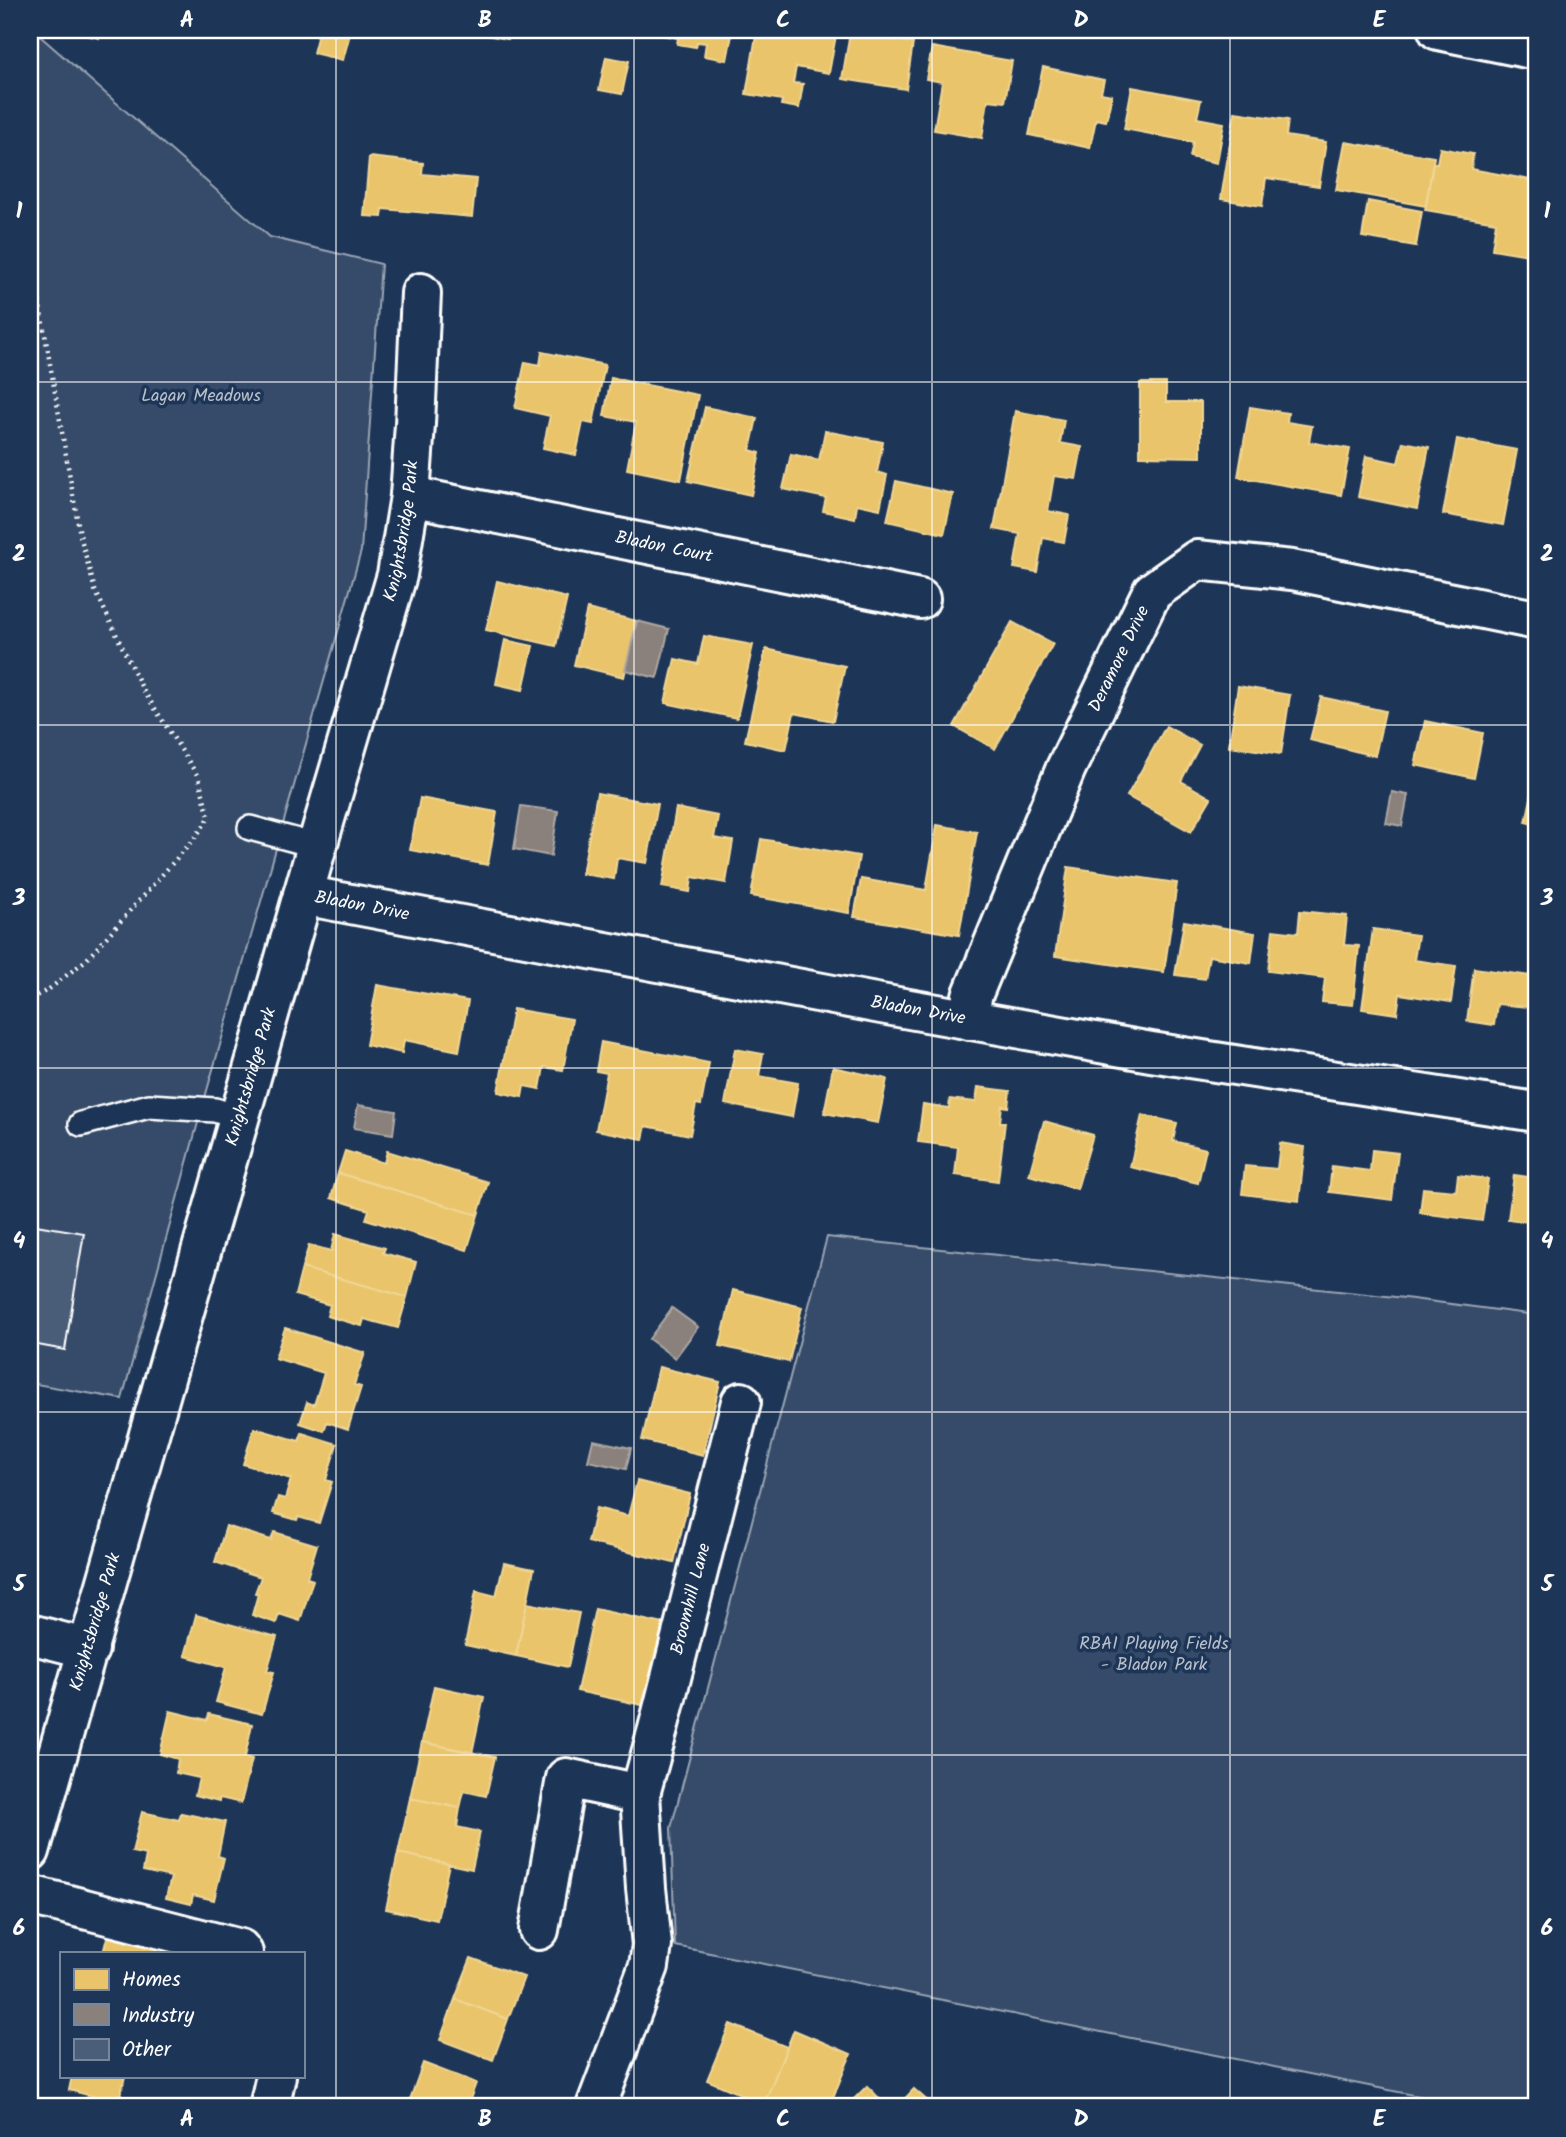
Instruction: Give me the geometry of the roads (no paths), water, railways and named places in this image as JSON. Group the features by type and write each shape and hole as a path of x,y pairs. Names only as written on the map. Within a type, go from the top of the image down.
{"street":[{"path":"1438,30 1536,50"},
{"name":"Knightsbridge Park","path":"30,1851 397,575 410,496 421,293"},
{"name":"Bladon Court","path":"410,496 919,599"},
{"name":"Deramore Drive","path":"970,1020 972,996 1066,768 1152,592 1163,584 1197,560 1292,570 1536,620"},
{"name":"Bladon Drive","path":"303,895 1151,1052 1536,1112"},
{"name":"Broomhill Lane","path":"596,2107 649,1966 652,1945 640,1822 640,1794 741,1402"},
{"path":"30,1633 89,1649"},
{"path":"539,1930 566,1778 640,1794"},
{"path":"30,1895 240,1949 242,1952"},
{"path":"269,2107 276,2078"}],"lane":[{"path":"250,828 317,846"},
{"path":"82,1124 149,1106 215,1110 240,1118"}],"park label":[{"name":"Lagan Meadows","path":"201,396"},
{"name":"RBAI Playing Fields - Bladon Park","path":"1154,1654"}]}
